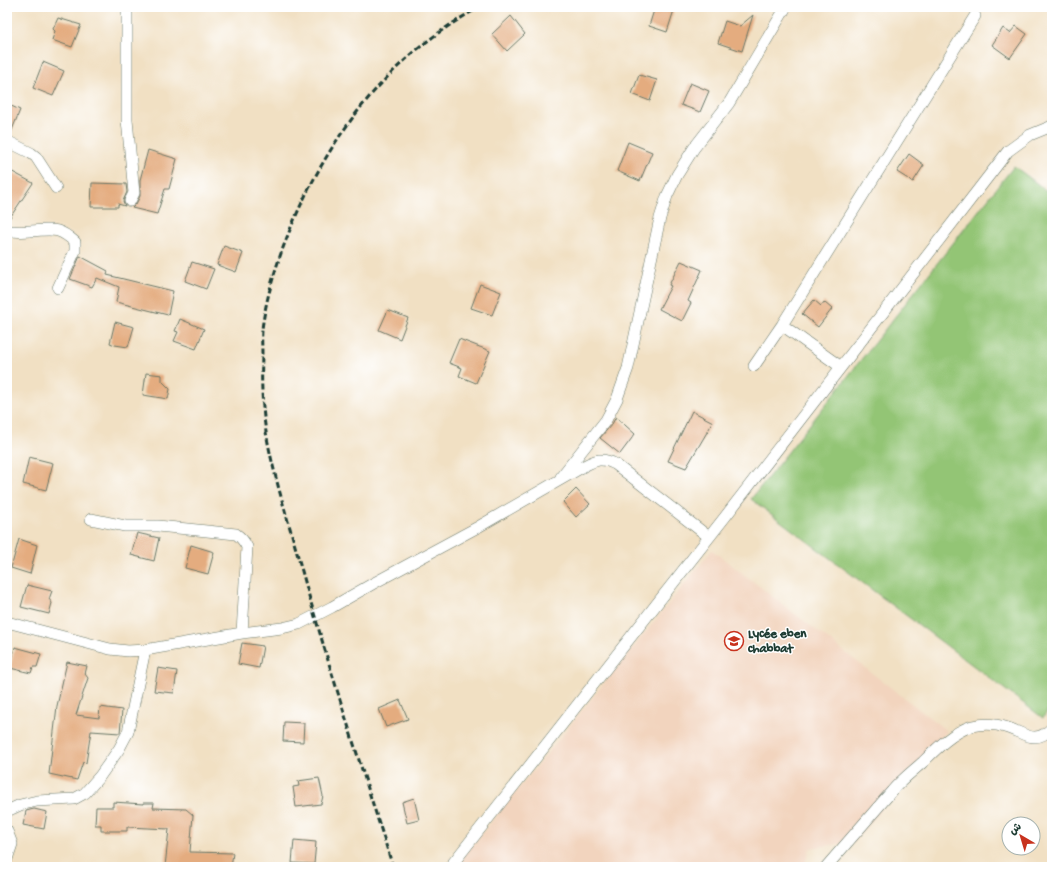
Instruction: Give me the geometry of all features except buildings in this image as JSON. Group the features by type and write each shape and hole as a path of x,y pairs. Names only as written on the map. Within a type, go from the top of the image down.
{"street":[{"path":"127,7 126,120 134,193 130,201"},
{"path":"557,482 606,420 617,399 628,368 660,218 667,196 677,175 694,148 729,103 786,7"},
{"path":"754,366 782,325 975,16"},
{"path":"450,867 709,537 1008,151 1030,135 1052,126"},
{"path":"7,141 36,157 56,188"},
{"path":"7,231 53,229 66,234 75,242 75,251 58,288"},
{"path":"782,325 841,367"},
{"path":"7,622 110,649 128,651 145,650 299,624 315,617 592,462 600,459 607,460 615,464 709,537"},
{"path":"91,519 126,526 158,526 236,534 241,537 247,547 242,633"},
{"path":"7,811 20,805 38,801 74,799 85,793 111,762 128,732 145,650"},
{"path":"826,867 893,790 935,750 957,733 973,726 990,724 1008,728 1030,738 1048,732 1052,728"},
{"path":"7,831 12,844 7,859"}],"shaded area":[{"name":"Lycée eben chabbat","path":"712,550 947,731 854,842 810,848 805,863 802,867 455,867"}],"green space":[{"path":"1014,166 1052,195 1052,704 1043,718 751,499"}],"railway":[{"path":"393,867 320,632 272,463 266,432 263,404 262,326 273,279 296,215 316,175 342,133 375,90 393,71 434,36 480,7"}],"place":[{"name":"Lycée eben chabbat","path":"734,641"}]}
